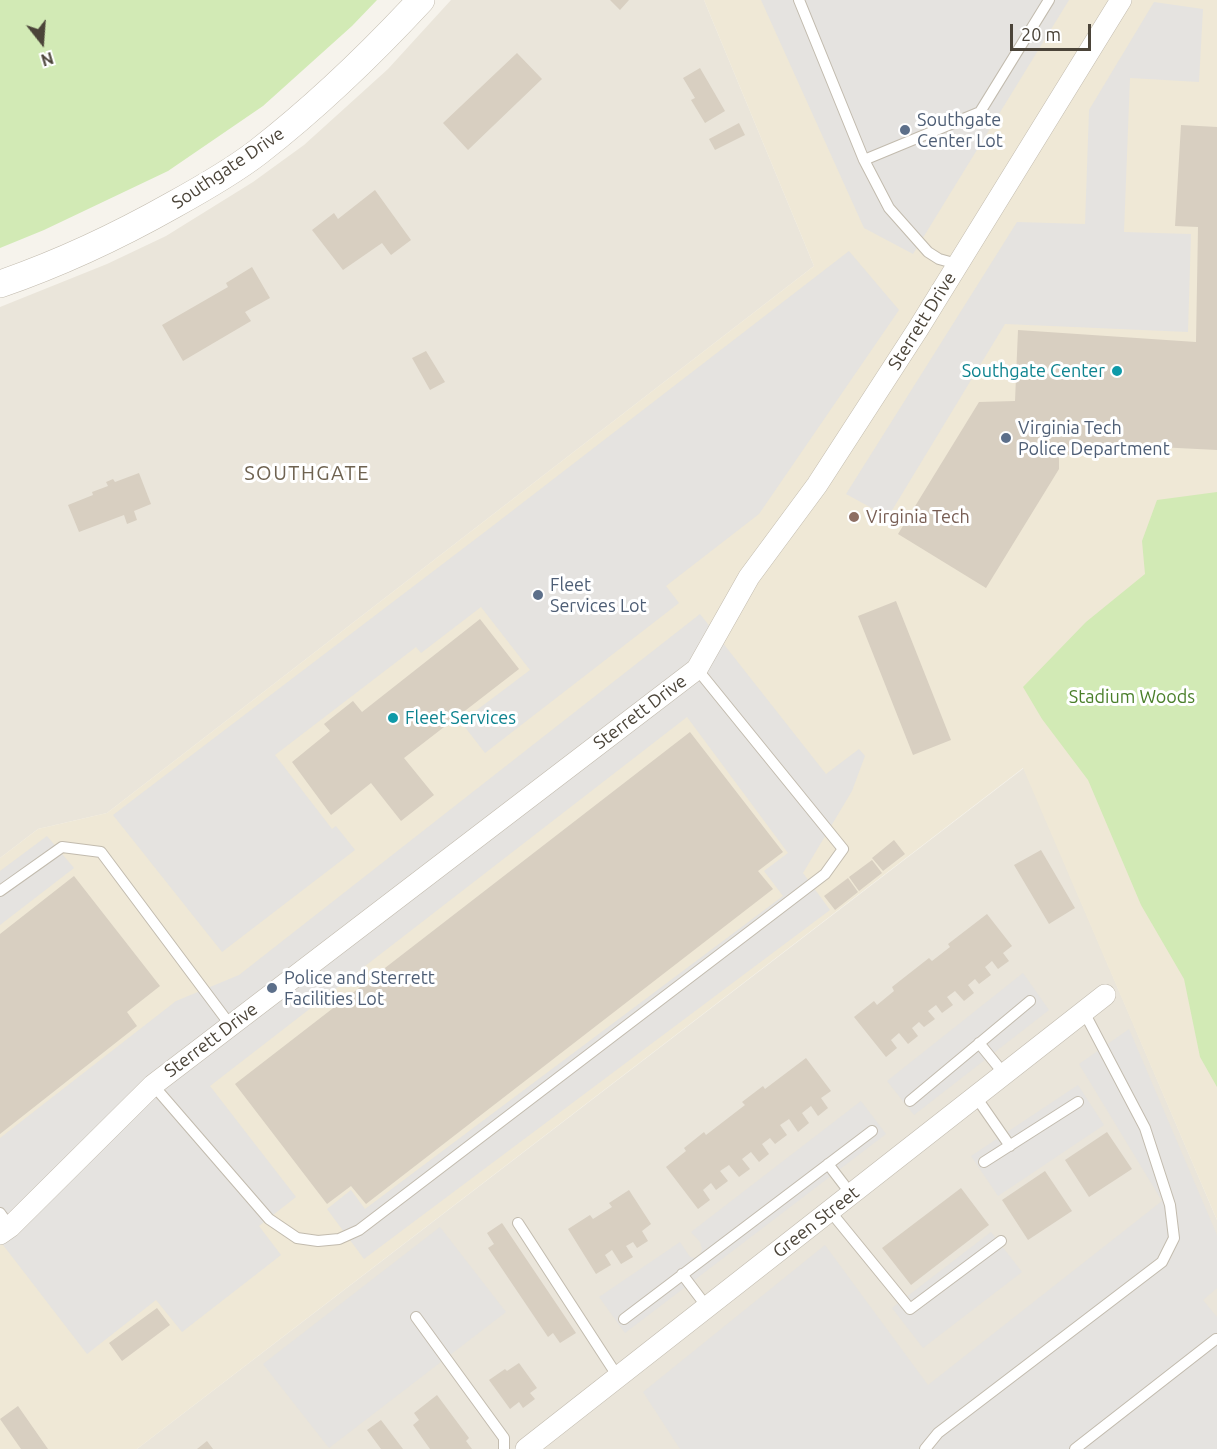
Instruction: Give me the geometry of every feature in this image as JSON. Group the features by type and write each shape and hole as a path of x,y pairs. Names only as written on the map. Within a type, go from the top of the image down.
{"street":[{"name":"Southgate Drive","path":"0,284 43,269 128,231 209,185 257,153 313,107 374,50 421,0"},
{"name":"Sterrett Drive","path":"3,1225 153,1085 697,669 749,577 817,485 918,329 1121,0"},
{"name":"Green Street","path":"526,1449 1105,995"}],"lane":[{"path":"799,0 864,160 890,208 928,252 939,259 957,264"},
{"path":"864,160 980,112 1049,0"},
{"path":"153,1085 268,1220 297,1238 318,1241 339,1239 359,1230 825,874 843,849 697,669"},
{"path":"0,891 62,847 101,852 231,1026"},
{"path":"910,1101 1030,1001"},
{"path":"926,1449 938,1433 1162,1262 1174,1238 1170,1205 1145,1128 1084,1012"},
{"path":"979,1044 1005,1075"},
{"path":"976,1096 1010,1146"},
{"path":"984,1162 1078,1102"},
{"path":"624,1319 872,1131"},
{"path":"828,1164 852,1194"},
{"path":"830,1211 910,1309 1001,1241"},
{"path":"518,1222 618,1377"},
{"path":"682,1274 707,1307"},
{"path":"416,1317 504,1438 504,1449"},
{"path":"1083,1447 1216,1338"}],"shaded area":[{"path":"451,0 704,0 814,266 107,813 38,829 0,858 0,307 107,264 166,236 253,182 304,145 388,69"},
{"name":"Virginia Tech","path":"704,0 1217,0 1217,1220 1023,768 137,1449 0,1449 0,858 38,829 107,813 814,266"},
{"name":"Southgate Center Lot","path":"761,0 1069,0 913,254 864,228"},
{"path":"1154,2 1203,9 1199,82 1130,78 1124,232 1191,234 1188,332 1005,324 888,517 846,494 1017,222 1085,224 1089,110"},
{"name":"Fleet Services Lot","path":"849,251 899,310 759,514 666,586 679,603 485,753 461,722 530,670 481,607 421,653 416,647 275,755 332,829 336,826 355,850 222,952 113,815"},
{"name":"Police and Sterrett Facilities Lot","path":"700,614 826,774 859,749 865,756 852,791 803,873 830,910 364,1259 327,1209 351,1190 365,1209 783,896 764,871 788,853 687,717 210,1086 296,1197 259,1226 281,1255 182,1332 156,1300 87,1354 0,1241 0,1138 176,1001 239,975"},
{"path":"1024,768 1217,1220 1217,1449 137,1449"},
{"path":"47,836 74,868 0,925 0,871"},
{"path":"1023,973 1049,1010 914,1115 887,1081"},
{"path":"1129,1029 1217,1235 1217,1288 1203,1300 1217,1317 1217,1449 680,1449 643,1392 825,1245 928,1385 1162,1201 1079,1064"},
{"path":"1078,1085 1104,1125 998,1196 971,1156"},
{"path":"861,1101 886,1134 625,1333 599,1297 680,1242 690,1257 695,1258 700,1255 702,1249 700,1242 691,1232"},
{"path":"440,1227 506,1312 329,1448 263,1364"},
{"path":"991,1232 1022,1272 923,1348 892,1308"}],"green space":[{"path":"0,0 377,0 352,26 263,106 168,171 44,230 0,248"},
{"name":"Stadium Woods","path":"1217,492 1217,1087 1200,1057 1184,979 1141,905 1088,780 1042,719 1023,687 1086,622 1145,574 1142,541 1157,500"}],"building":[{"path":"610,0 629,0 620,10"},
{"path":"517,53 542,79 468,150 443,123"},
{"path":"700,68 725,111 705,123 691,100 695,98 683,78"},
{"path":"739,123 745,135 715,150 709,139"},
{"name":"Southgate Center","path":"1181,125 1217,127 1217,450 1079,443 1078,455 1059,455 1059,469 986,588 898,534 979,402 1015,401 1018,330 1196,342 1198,227 1175,226"},
{"path":"375,190 411,240 391,255 382,243 343,270 312,230 334,213 338,219"},
{"path":"252,267 270,298 245,312 251,321 183,361 162,325 228,287 226,283"},
{"path":"426,351 445,382 430,390 412,358"},
{"path":"139,473 151,504 134,511 137,520 127,524 124,515 79,532 68,505 108,486 106,482 113,479 115,482"},
{"path":"896,601 951,740 913,755 858,616"},
{"name":"Fleet Services","path":"480,619 519,669 404,758 434,795 401,821 371,783 331,815 292,762 330,731 324,724 353,701 362,712"},
{"path":"690,732 783,852 758,871 773,889 366,1204 351,1186 327,1204 235,1084"},
{"path":"894,840 905,854 883,871 872,858"},
{"path":"1041,850 1075,908 1049,924 1014,865"},
{"path":"872,860 882,873 859,891 849,877"},
{"path":"74,876 160,986 127,1012 137,1026 0,1134 0,934"},
{"path":"848,878 858,892 835,910 824,896"},
{"path":"987,914 1012,946 1003,953 1009,961 998,969 992,961 985,967 991,975 979,984 975,979 968,985 974,993 964,1001 955,991 947,997 953,1005 942,1013 936,1005 928,1011 935,1019 924,1027 919,1022 912,1028 918,1036 908,1044 899,1033 891,1040 897,1048 886,1057 854,1017 874,1001 877,1005 894,991 892,987 929,958 932,961 950,947 948,944"},
{"path":"806,1058 831,1091 821,1098 828,1108 818,1116 811,1106 802,1113 809,1123 798,1132 789,1119 780,1125 787,1135 775,1144 770,1138 762,1144 769,1154 759,1162 751,1152 742,1159 750,1169 739,1177 729,1165 720,1171 728,1181 716,1190 711,1183 703,1190 710,1200 698,1209 666,1167 704,1132 706,1135 745,1105 742,1102 763,1086 765,1089"},
{"path":"1107,1132 1132,1169 1089,1197 1065,1160"},
{"path":"1045,1171 1072,1211 1028,1240 1002,1200"},
{"path":"961,1188 989,1225 911,1285 882,1248"},
{"path":"629,1190 651,1224 642,1231 648,1241 637,1248 633,1242 626,1246 633,1257 621,1264 612,1250 605,1255 611,1265 596,1274 568,1229 590,1215 593,1219 612,1207 609,1203"},
{"path":"502,1223 576,1333 560,1343 553,1333 548,1337 488,1248 494,1244 487,1233"},
{"path":"157,1308 170,1325 122,1361 109,1343"},
{"path":"519,1363 537,1388 530,1393 535,1399 523,1408 519,1402 510,1409 489,1380"},
{"path":"437,1395 469,1438 466,1441 472,1449 430,1449 413,1425 419,1420 414,1413"},
{"path":"18,1406 48,1449 21,1449 0,1419"},
{"path":"381,1420 403,1449 381,1449 367,1430"},
{"path":"207,1441 213,1449 197,1449"}],"place":[{"name":"Southgate Center Lot","path":"905,130"},
{"name":"Southgate Center","path":"1117,371"},
{"name":"Virginia Tech Police Department","path":"1006,438"},
{"name":"Virginia Tech","path":"854,517"},
{"name":"Fleet Services Lot","path":"538,595"},
{"name":"Fleet Services","path":"393,718"},
{"name":"Police and Sterrett Facilities Lot","path":"272,988"}],"district":[{"name":"SOUTHGATE","path":"307,473"}]}
